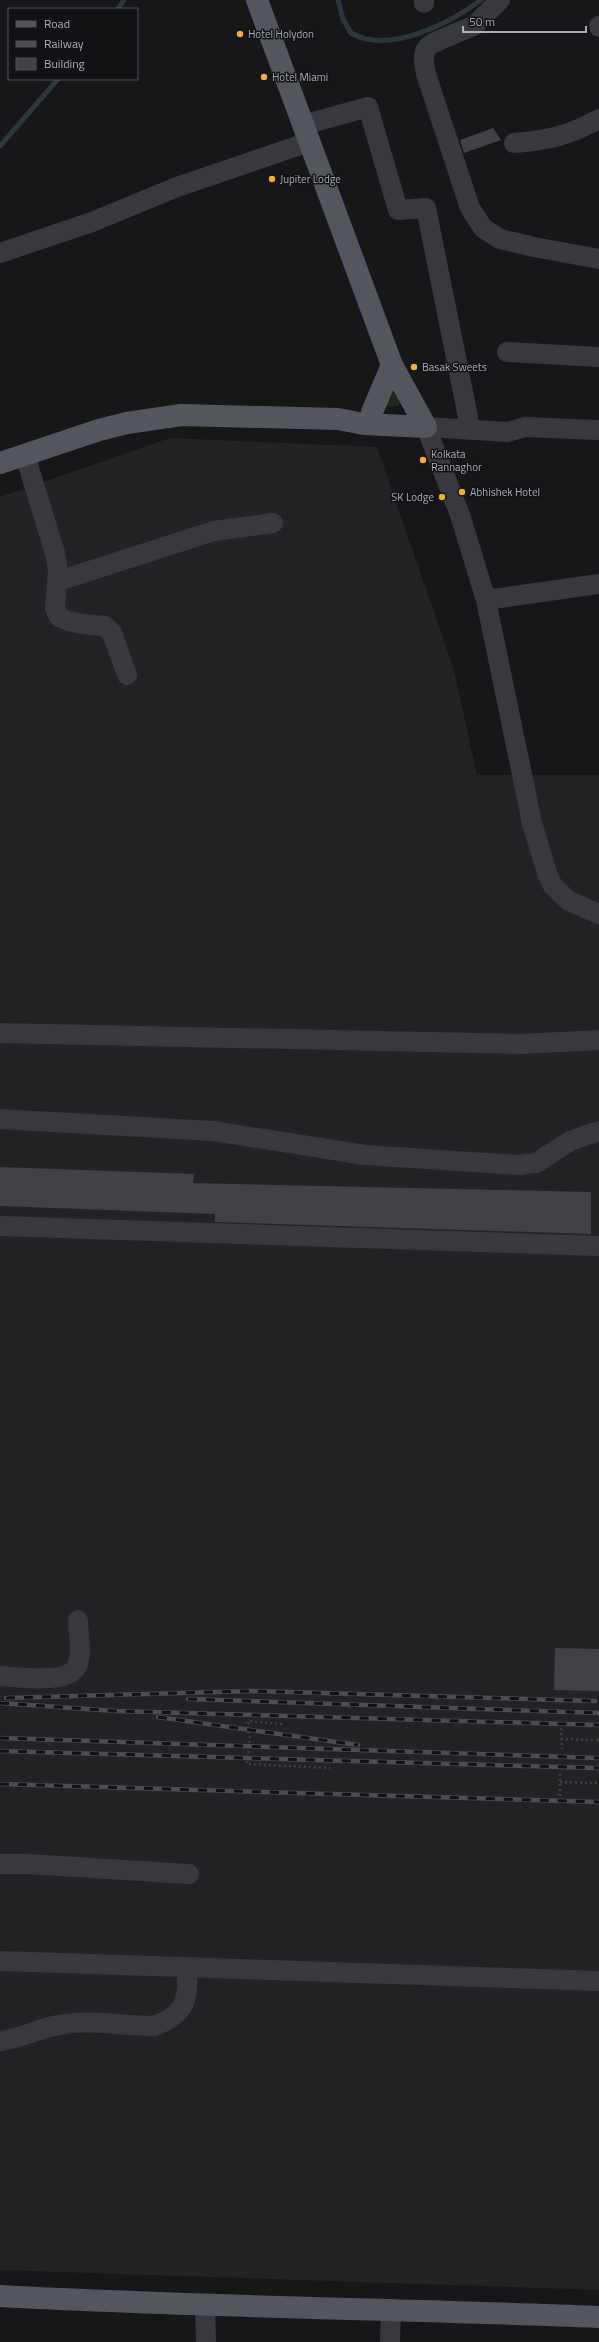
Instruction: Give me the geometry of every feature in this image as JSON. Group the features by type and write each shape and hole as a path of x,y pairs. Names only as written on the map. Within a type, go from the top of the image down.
{"main road":[{"path":"257,0 392,365 406,390 428,419"},
{"path":"372,412 392,365"},
{"path":"338,419 352,412 372,412 428,419"},
{"path":"0,464 99,430 155,418 207,414 338,419 364,424 428,419"},
{"path":"0,2296 205,2305 391,2308 599,2317"}],"street":[{"path":"500,0 475,25 432,43 424,52 426,74 470,208 483,228 500,239 534,248 599,259"},
{"path":"0,253 92,222 368,107 398,210 426,208 468,417"},
{"path":"514,143 535,141 570,134 599,119"},
{"path":"507,352 599,357"},
{"path":"428,419 468,417 507,418 525,427"},
{"path":"428,419 508,432 525,427 599,430"},
{"path":"428,419 486,600 539,850 553,886 569,900 599,914"},
{"path":"25,455 55,553 58,581 55,598 59,617 68,622 79,625 105,626 112,633 127,675"},
{"path":"58,581 214,530 273,523"},
{"path":"486,600 599,584"},
{"path":"0,1033 522,1044 599,1040"},
{"path":"0,1119 213,1131 365,1155 518,1165 536,1163 570,1141 599,1131"},
{"path":"0,1226 599,1246"},
{"path":"0,1676 36,1678 65,1676 75,1669 79,1659 78,1620"},
{"path":"0,1864 29,1864 189,1874"},
{"path":"0,1961 599,1982"},
{"path":"0,2041 24,2037 47,2027 70,2023 154,2026 166,2022 182,2009 186,2001 187,1968"},
{"path":"205,2305 206,2342"},
{"path":"390,2342 391,2308"}],"path":[{"path":"282,1724 248,1721 247,1730 250,1735 248,1764 330,1768"},
{"path":"561,1728 562,1750"},
{"path":"561,1739 599,1740"},
{"path":"560,1774 560,1797"},
{"path":"560,1782 599,1783"}],"shaded area":[{"path":"391,386 402,403 399,403 399,406 385,407"},
{"path":"170,438 377,447 454,670 477,775 599,775 599,2290 0,2270 0,497"}],"building":[{"path":"493,128 501,140 464,153 460,140"},
{"path":"0,1167 194,1174 193,1183 591,1192 591,1234 215,1222 215,1214 0,1206"},
{"path":"555,1648 599,1649 599,1691 554,1690"}],"waterway":[{"path":"119,8 124,0"},
{"path":"338,0 343,19 351,33 366,39 383,40 401,38 419,33 453,18 481,0"},
{"path":"0,146 57,80"}],"railway":[{"path":"6,1698 251,1691 595,1701"},
{"path":"188,1699 599,1713"},
{"path":"0,1703 116,1711 599,1725"},
{"path":"158,1717 358,1745"},
{"path":"0,1738 599,1758"},
{"path":"0,1751 599,1768"},
{"path":"0,1784 599,1802"}],"place":[{"name":"Hotel Holydon","path":"240,34"},
{"name":"Hotel Miami","path":"264,77"},
{"name":"Jupiter Lodge","path":"272,179"},
{"name":"Basak Sweets","path":"414,367"},
{"name":"Kolkata Rannaghor","path":"423,460"},
{"name":"Abhishek Hotel","path":"462,492"},
{"name":"SK Lodge","path":"442,497"}]}
